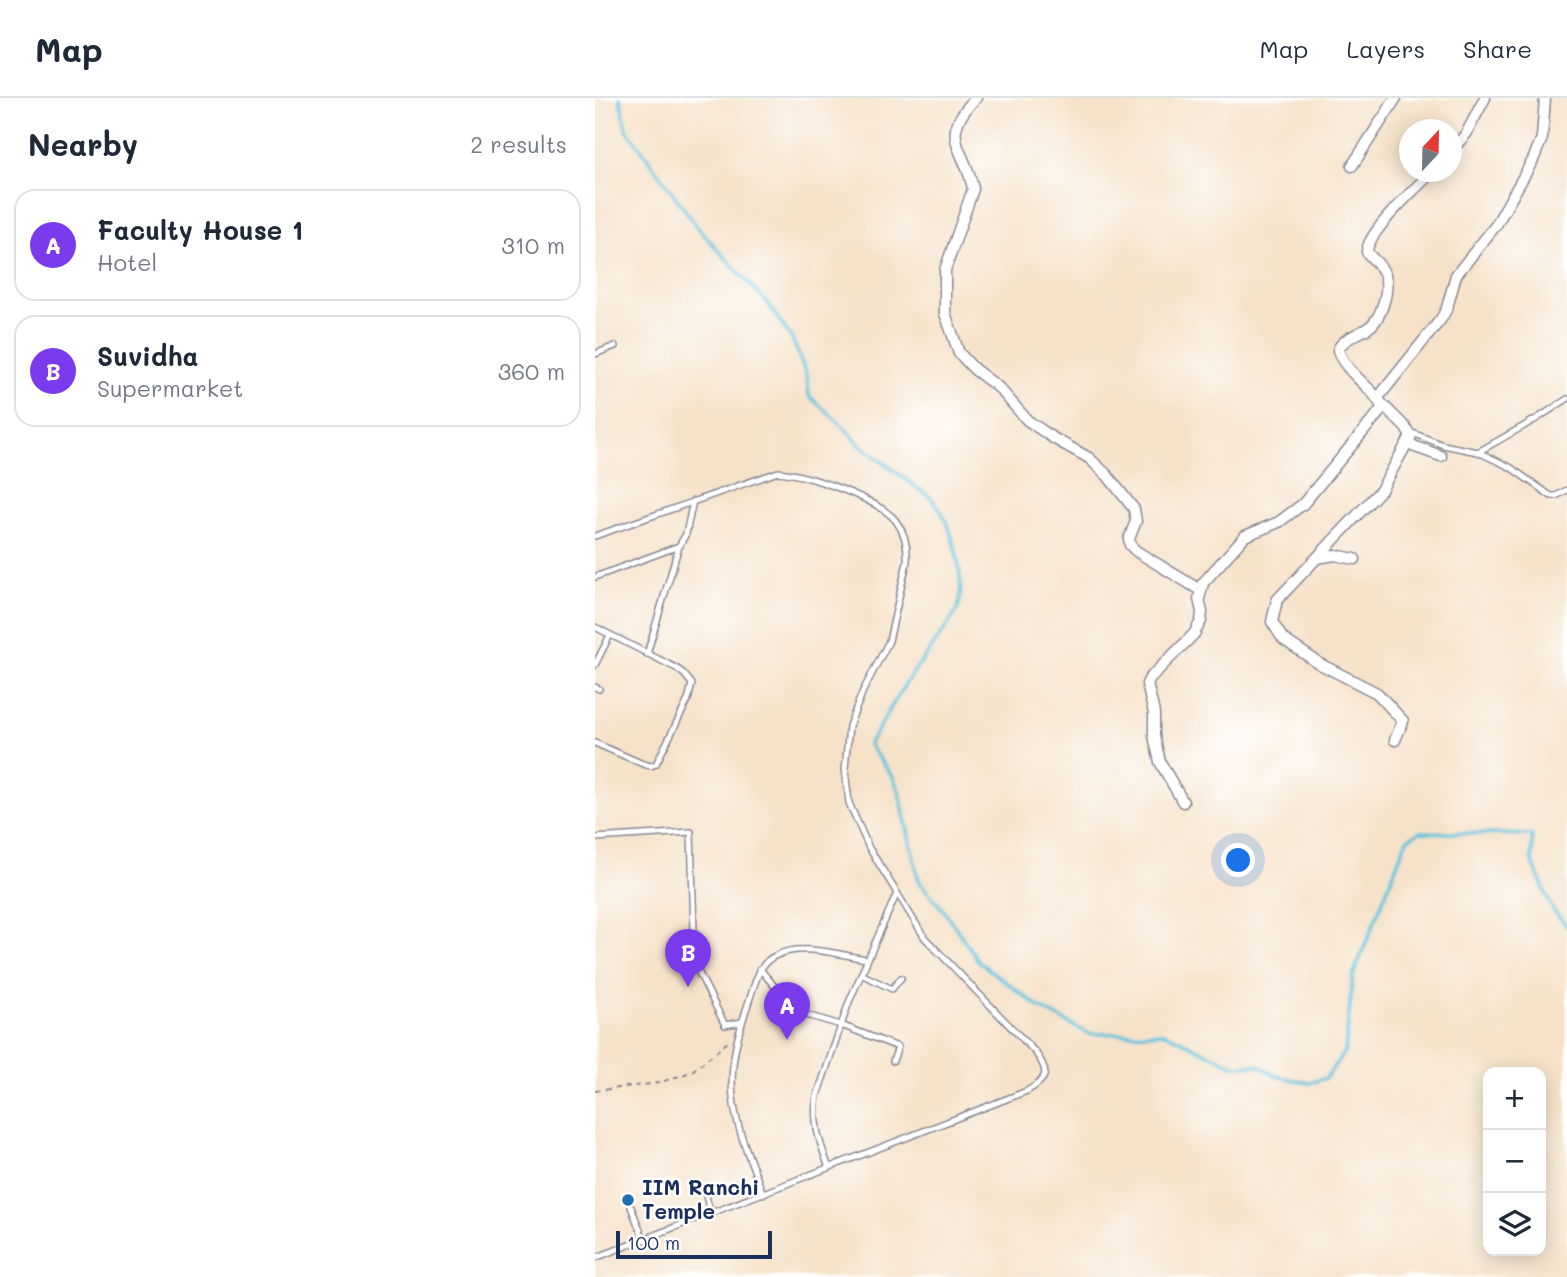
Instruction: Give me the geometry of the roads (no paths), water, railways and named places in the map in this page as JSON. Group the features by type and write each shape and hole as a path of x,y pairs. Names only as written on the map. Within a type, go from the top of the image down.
{"street":[{"path":"976,98 963,115 955,135 956,145 973,189 945,271 945,313 960,353 974,369 999,388 1027,420 1089,458 1107,475 1134,509 1136,521 1129,539 1130,545 1136,551 1200,590"},
{"path":"1352,166 1396,98"},
{"path":"1462,139 1485,98"},
{"path":"1379,401 1441,319 1447,308 1456,275 1496,225 1533,160 1542,138 1545,98"},
{"path":"1395,740 1403,721 1377,693 1301,652 1283,639 1272,622 1277,600 1381,490 1411,436 1351,373 1338,350 1346,339 1372,326 1381,309 1387,285 1386,278 1367,252 1367,246 1378,230 1423,182"},
{"path":"1183,802 1160,762 1154,736 1154,713 1147,684 1194,634 1201,621 1200,590 1245,536 1279,522 1303,505 1380,413 1382,409 1379,401"},
{"path":"1407,444 1441,456"},
{"path":"1317,558 1335,555 1356,559"}],"lane":[{"path":"595,354 615,346"},
{"path":"1478,452 1567,398"},
{"path":"1410,432 1443,445 1478,452 1518,471 1546,494 1556,496 1567,490"},
{"path":"595,536 778,472 802,475 860,498 885,511 899,523 908,550 889,641 855,709 846,746 845,769 849,803 869,848 925,938 1035,1052 1043,1063 1045,1077 1027,1091 595,1258"},
{"path":"647,654 679,546 686,534 693,501"},
{"path":"595,577 679,546"},
{"path":"595,628 684,674 692,684 688,700 656,764 650,766 595,743"},
{"path":"595,665 610,635"},
{"path":"595,838 691,832 695,965 725,1026 742,1023"},
{"path":"829,1168 816,1130 814,1110 841,1025 897,892"},
{"path":"763,1194 743,1138 733,1096 733,1065 739,1034 760,969 771,958 789,951 805,950 867,958"},
{"path":"760,969 796,1012 841,1025 898,1047 893,1061"},
{"path":"861,974 892,989 901,978"},
{"path":"706,1196 712,1214"},
{"path":"631,1207 644,1240"}],"waterway":[{"path":"620,98 626,128 698,228 769,305 792,339 807,376 809,396 860,445 931,498 951,533 960,579 957,611 908,680 868,744 893,777 899,791 919,881 945,912 979,962 1039,1007 1089,1034 1165,1033 1235,1066 1258,1065 1276,1076 1309,1083 1326,1078 1345,1051 1353,976 1407,839 1420,832 1532,835 1532,861 1553,910 1567,926"}],"place":[{"name":"Suvidha","path":"688,987"},
{"name":"Faculty House 1","path":"787,1040"},
{"name":"IIM Ranchi Temple","path":"628,1200"}]}
